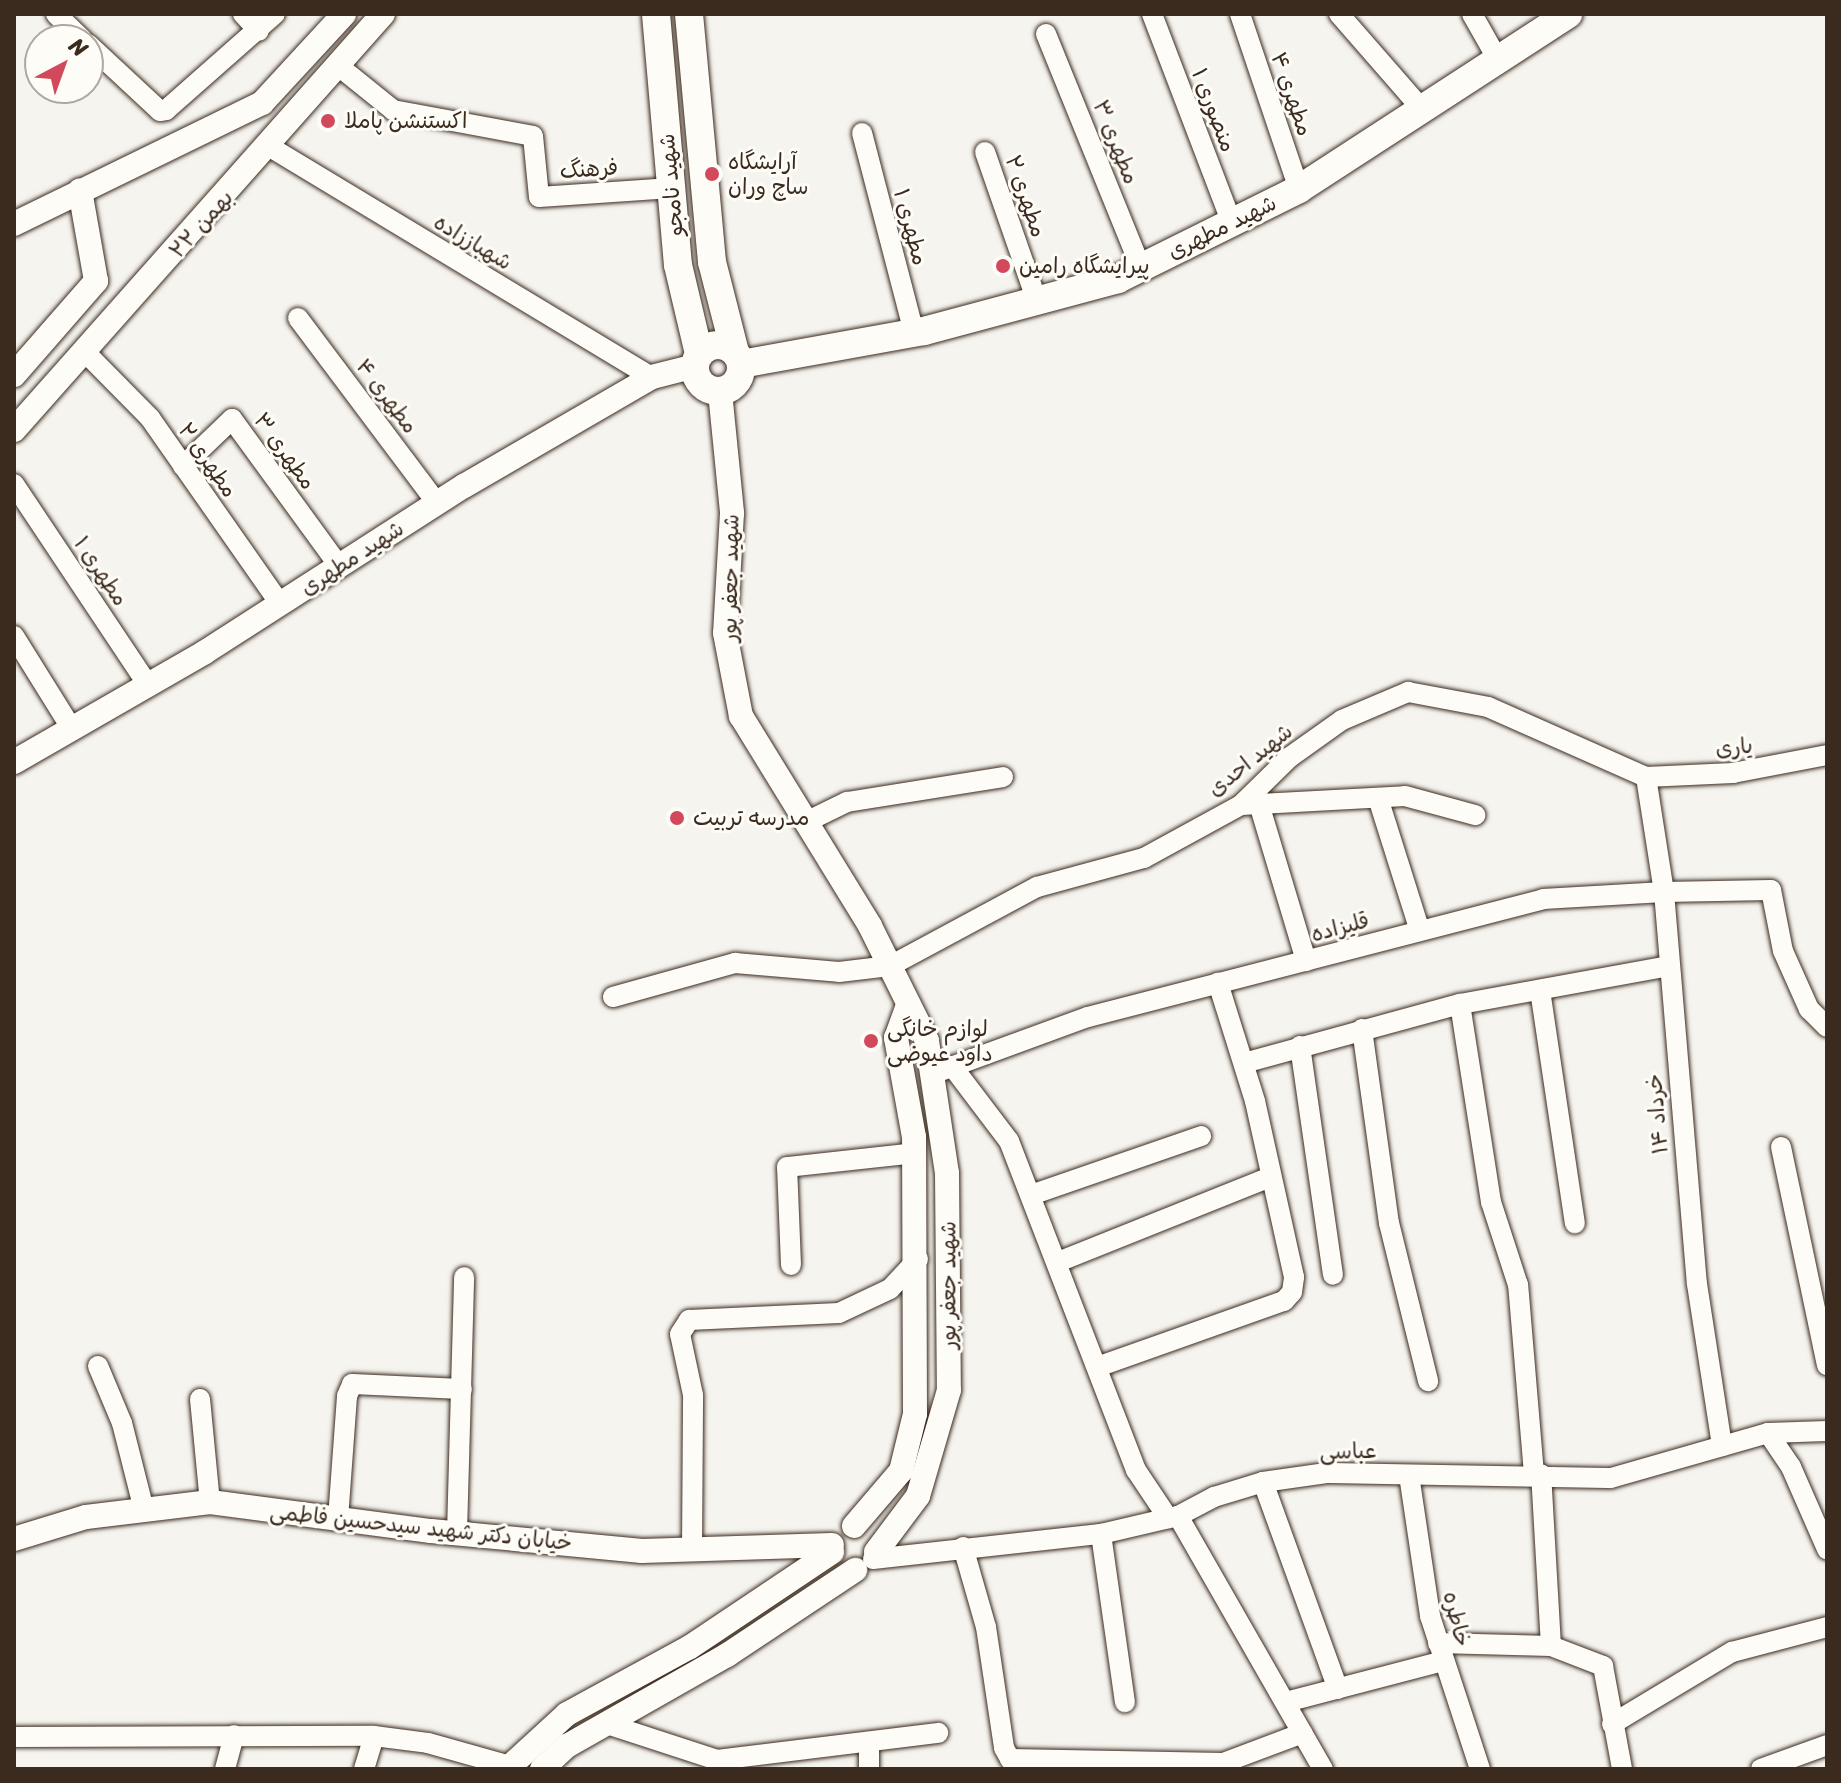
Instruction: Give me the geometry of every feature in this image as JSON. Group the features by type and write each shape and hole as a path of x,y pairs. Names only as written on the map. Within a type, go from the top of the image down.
{"main road":[{"name":"شهید نامجو","path":"656,14 678,265 697,360"},
{"name":"شهید نامجو","path":"689,14 712,262 738,358"},
{"name":"شهید مطهری","path":"738,358 914,332 1037,301 1141,268 1299,189 1568,14"},
{"path":"710,346 738,358 740,377 720,392 697,380 697,360 710,346"}],"street":[{"path":"243,14 259,31"},
{"path":"104,59 153,105 166,110 275,14"},
{"path":"14,224 262,103 344,14"},
{"name":"۲۲ بهمن","path":"14,430 341,68 383,14"},
{"name":"منصوری ۱","path":"1152,14 1232,223"},
{"name":"مطهری ۴","path":"1240,14 1299,189"},
{"path":"1339,14 1422,109"},
{"path":"1472,14 1498,60"},
{"name":"مطهری ۳","path":"1046,34 1141,268"},
{"name":"فرهنگ","path":"341,68 393,110 533,136 539,197 672,188"},
{"path":"239,114 270,147"},
{"name":"مطهری ۱","path":"862,133 914,332"},
{"name":"شهباززاده","path":"270,147 652,377"},
{"name":"مطهری ۲","path":"985,152 1037,301"},
{"path":"14,375 96,281 95,251 80,190"},
{"name":"مطهری ۴","path":"298,318 437,503"},
{"name":"مطهری ۲","path":"85,352 150,418 280,604"},
{"name":"شهید مطهری","path":"14,762 148,685 437,503 652,377 697,360"},
{"name":"شهید جعفر پور","path":"542,1769 567,1746 727,1655 868,1560 918,1496 949,1390 947,1173 942,1070 907,1007 890,966 741,716 725,633 732,513 720,392"},
{"name":"مطهری ۳","path":"183,466 232,419 339,566"},
{"name":"مطهری ۱","path":"14,484 148,685"},
{"path":"14,636 72,729"},
{"name":"شهید احدی","path":"890,966 1037,887 1144,858 1250,804 1290,757 1342,720 1408,692 1488,707 1646,777"},
{"name":"یاری","path":"1646,777 1733,773 1827,755"},
{"path":"806,822 847,802 1003,777"},
{"name":"۱۴ خرداد","path":"1646,777 1664,892 1697,1284 1722,1446"},
{"path":"1306,961 1250,804 1405,796 1475,815"},
{"path":"1378,798 1420,931"},
{"name":"قلیزاده","path":"942,1070 1088,1017 1543,899 1664,892 1771,890 1783,951 1809,1009 1827,1027"},
{"path":"613,997 735,963 839,972 890,966"},
{"path":"1244,1063 1460,1004 1670,966"},
{"path":"1100,1366 1284,1301 1292,1292 1294,1277 1244,1063 1218,983"},
{"path":"1540,990 1575,1223"},
{"path":"1460,1004 1491,1202 1518,1285 1538,1474 1551,1646"},
{"name":"شهید جعفر پور","path":"854,1526 901,1471 915,1414 918,1259 915,1153 896,1038 907,1007"},
{"path":"1362,1029 1389,1223 1428,1381"},
{"path":"1300,1046 1333,1275"},
{"path":"942,1070 1009,1141 1100,1366 1136,1470 1173,1517 1286,1702 1323,1769"},
{"path":"1031,1195 1201,1136"},
{"path":"1781,1147 1827,1365"},
{"path":"791,1265 787,1167 915,1153"},
{"path":"1058,1262 1270,1177"},
{"path":"692,1549 693,1395 680,1334 689,1320 839,1313 890,1289 918,1259"},
{"path":"457,1533 464,1277"},
{"path":"98,1366 122,1423 144,1510"},
{"path":"338,1519 347,1396 352,1384 462,1389"},
{"path":"200,1399 210,1502"},
{"name":"عباسی","path":"868,1560 1101,1534 1173,1517 1263,1482 1326,1473 1538,1474 1611,1478 1768,1433 1827,1431"},
{"path":"1768,1433 1791,1467 1827,1549"},
{"name":"خاطره","path":"1409,1475 1417,1551 1440,1652 1480,1769"},
{"path":"1263,1482 1338,1689"},
{"name":"خیابان دکتر شهید سیدحسین فاطمی","path":"14,1539 86,1517 210,1502 457,1533 642,1551 832,1549"},
{"path":"14,1737 374,1736 428,1743 509,1768 567,1714 690,1647 832,1549 838,1533 854,1526 873,1537 868,1560 840,1565 832,1549"},
{"path":"1101,1534 1125,1702"},
{"path":"963,1547 986,1627 1004,1748 1010,1759 1223,1763 1303,1733"},
{"path":"1612,1724 1732,1652 1827,1627"},
{"path":"1286,1702 1338,1689 1440,1652 1551,1646 1603,1666 1622,1769"},
{"path":"607,1724 717,1765 799,1760 869,1742 938,1733"},
{"path":"225,1769 234,1735"},
{"path":"364,1769 374,1736"},
{"path":"869,1742 869,1769"},
{"path":"1761,1769 1827,1745"}],"place":[{"name":"اکستنشن پاملا","path":"328,121"},
{"name":"آرایشگاه ساچ وران","path":"712,174"},
{"name":"پیرایشگاه ‌رامین","path":"1003,266"},
{"name":"مدرسه تربیت","path":"677,818"},
{"name":"لوازم خانگی داود عیوضی","path":"871,1041"}]}
